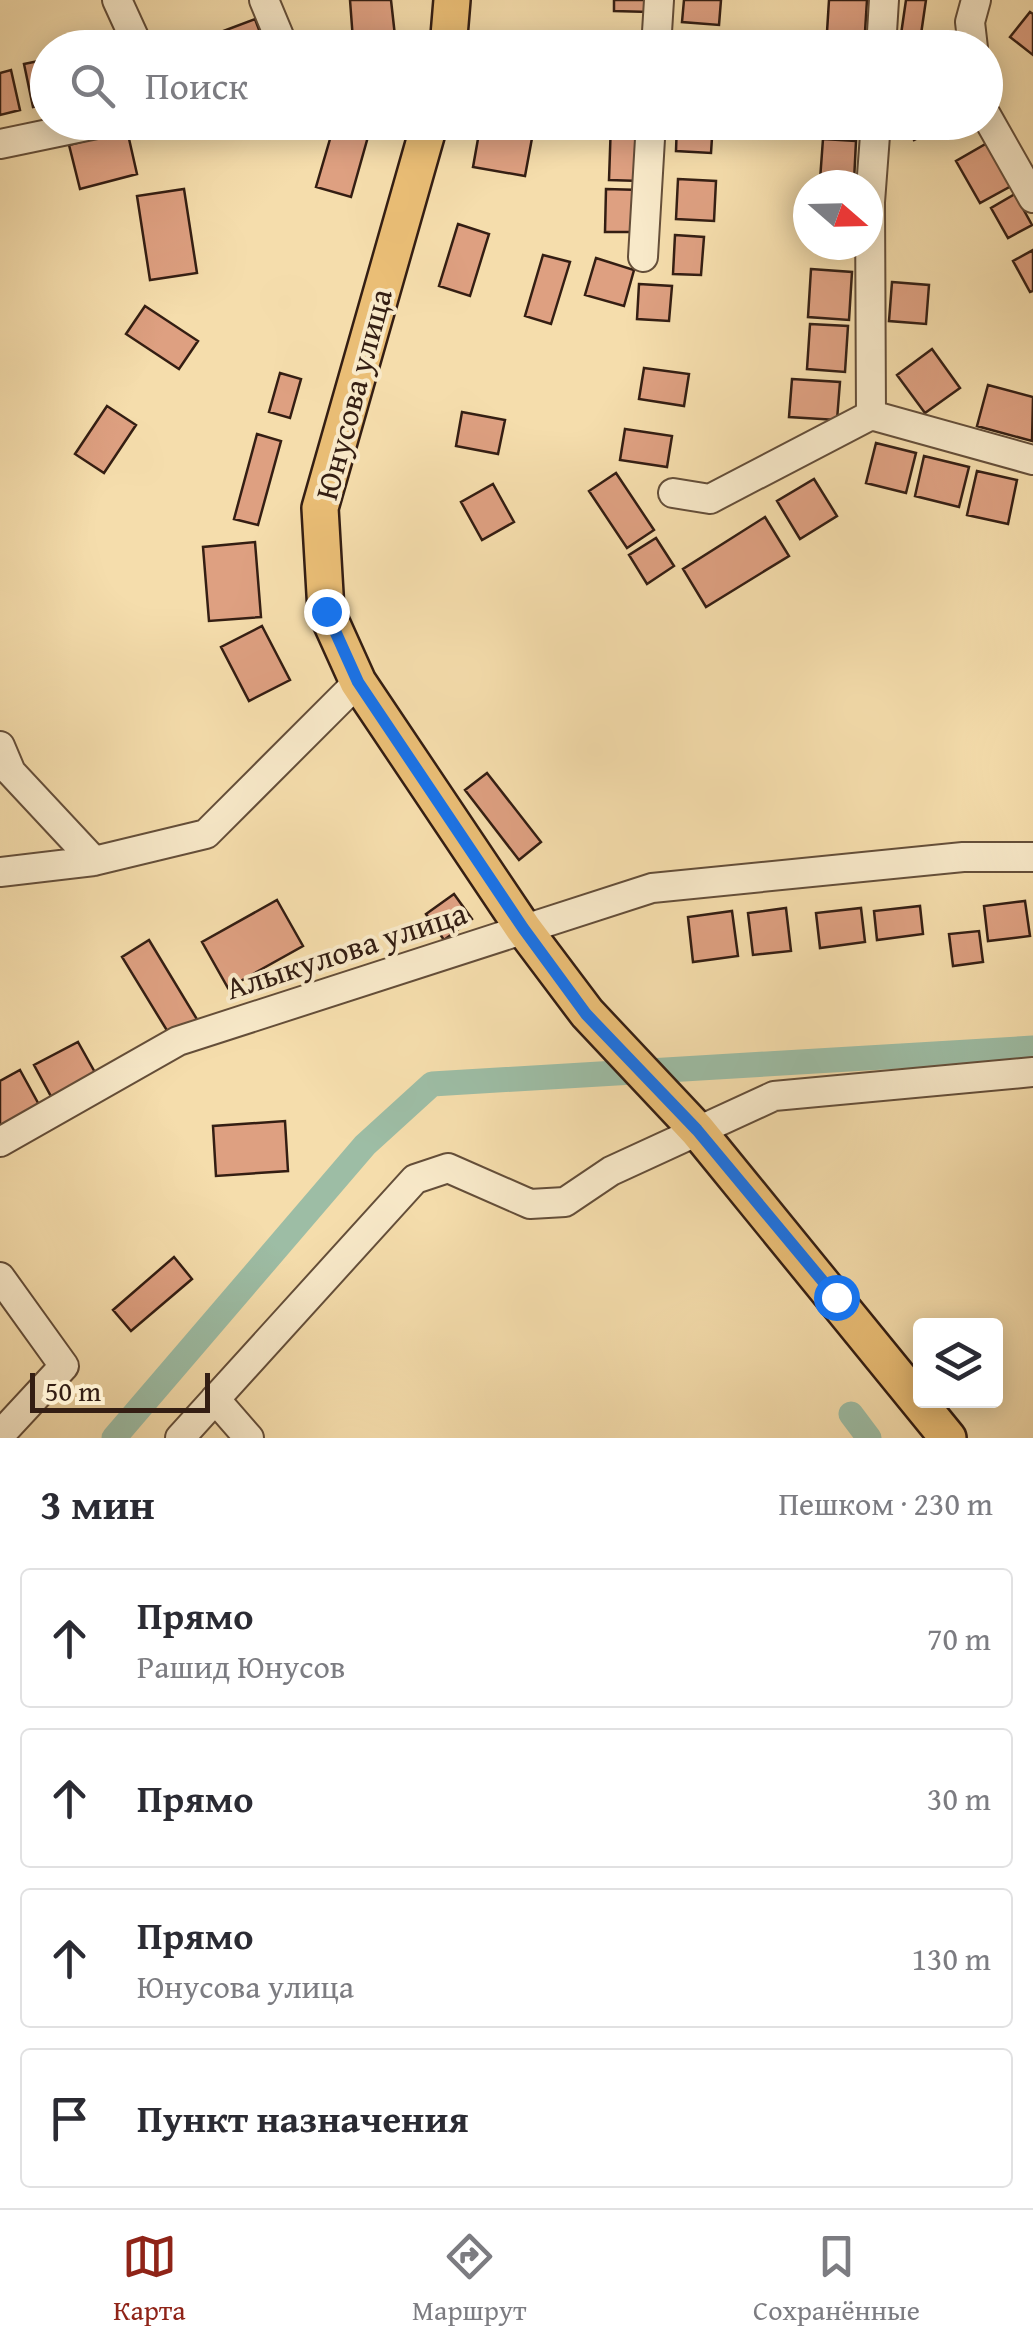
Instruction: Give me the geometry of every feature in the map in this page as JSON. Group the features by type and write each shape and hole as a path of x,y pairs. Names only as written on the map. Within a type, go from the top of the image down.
{"main road":[{"path":"450,30 452,0"},
{"name":"Юнусова улица","path":"425,140 320,508 326,611 358,682 523,928 586,1014 684,1118 948,1438"}],"street":[{"path":"116,0 130,30"},
{"path":"264,0 276,30"},
{"path":"657,30 659,0"},
{"path":"882,30 884,0"},
{"path":"971,30 976,0"},
{"path":"0,144 30,138"},
{"path":"643,257 650,140"},
{"path":"871,415 870,202 875,140"},
{"path":"1000,140 1033,198"},
{"path":"673,493 710,500 871,415 1033,460"},
{"path":"0,872 94,861 206,834 358,682"},
{"path":"0,746 11,772 94,861"},
{"name":"Алыкулова улица","path":"0,1142 178,1042 652,888 963,856 1033,857"},
{"path":"180,1438 414,1179 448,1168 530,1204 564,1202 684,1118 774,1096 1033,1072"},
{"path":"0,1277 64,1366 0,1435"},
{"path":"215,1399 249,1438"}],"building":[{"path":"350,0 391,0 394,30 352,30"},
{"path":"614,0 650,0 650,12 614,11"},
{"path":"684,0 721,0 719,25 682,22"},
{"path":"829,0 867,0 865,30 827,30"},
{"path":"906,0 926,0 922,30 902,30"},
{"path":"1030,12 1033,14 1033,55 1010,37"},
{"path":"255,19 259,30 226,30"},
{"path":"30,63 30,93 24,64"},
{"path":"11,70 20,110 0,115 0,73"},
{"path":"88,140 129,140 137,174 80,189 69,145"},
{"path":"330,140 367,140 351,197 316,187"},
{"path":"478,140 532,140 525,176 473,167"},
{"path":"610,140 641,140 640,181 609,180"},
{"path":"676,140 712,140 711,153 676,151"},
{"path":"823,140 856,141 855,170 821,170"},
{"path":"989,142 1013,185 980,203 956,161"},
{"path":"678,179 716,181 714,221 676,219"},
{"path":"184,189 197,273 150,280 137,196"},
{"path":"606,189 641,190 640,232 605,232"},
{"path":"1015,194 1032,225 1008,238 991,208"},
{"path":"458,224 489,234 470,296 439,286"},
{"path":"675,235 704,237 701,275 673,274"},
{"path":"1033,250 1033,291 1030,292 1013,261"},
{"path":"543,255 570,262 551,324 525,316"},
{"path":"596,258 634,270 624,306 585,295"},
{"path":"811,269 852,272 849,320 808,317"},
{"path":"892,282 929,285 926,324 889,321"},
{"path":"639,284 672,286 669,321 637,319"},
{"path":"145,306 198,341 179,369 126,334"},
{"path":"810,324 848,326 845,372 807,369"},
{"path":"932,349 960,388 925,413 897,375"},
{"path":"644,368 689,374 684,406 639,399"},
{"path":"280,373 301,379 290,418 269,412"},
{"path":"792,379 840,382 837,420 789,417"},
{"path":"988,385 1033,397 1032,441 977,426"},
{"path":"107,406 136,425 104,473 75,454"},
{"path":"462,412 505,420 498,454 456,446"},
{"path":"625,429 672,436 667,467 620,460"},
{"path":"257,434 281,441 258,525 234,519"},
{"path":"876,443 916,453 906,493 866,483"},
{"path":"924,456 969,467 959,507 915,496"},
{"path":"977,471 1017,480 1008,524 967,515"},
{"path":"616,473 654,530 627,548 589,491"},
{"path":"814,479 837,516 800,539 777,501"},
{"path":"493,484 514,522 482,540 461,502"},
{"path":"765,517 789,556 706,607 683,569"},
{"path":"656,538 674,566 647,584 629,555"},
{"path":"255,542 261,617 209,621 203,547"},
{"path":"262,626 290,680 249,701 221,647"},
{"path":"487,773 541,842 519,860 465,790"},
{"path":"454,894 472,919 444,940 426,914"},
{"path":"277,900 303,946 228,988 202,942"},
{"path":"1025,901 1030,936 988,941 984,906"},
{"path":"920,906 923,934 877,940 874,911"},
{"path":"786,908 791,951 753,955 748,913"},
{"path":"861,908 865,942 820,948 816,913"},
{"path":"732,911 738,956 693,962 688,917"},
{"path":"979,931 983,962 953,966 949,934"},
{"path":"149,940 198,1021 171,1037 122,957"},
{"path":"78,1042 97,1076 53,1100 34,1065"},
{"path":"20,1070 43,1112 0,1135 0,1081"},
{"path":"285,1121 288,1171 216,1176 213,1126"},
{"path":"174,1257 192,1279 131,1331 113,1310"}],"waterway":[{"path":"114,1438 365,1145 432,1084 1033,1048"},
{"path":"851,1414 869,1438"}],"route":[{"path":"326,611 358,682 523,928 586,1014 697,1130 836,1297"}]}
